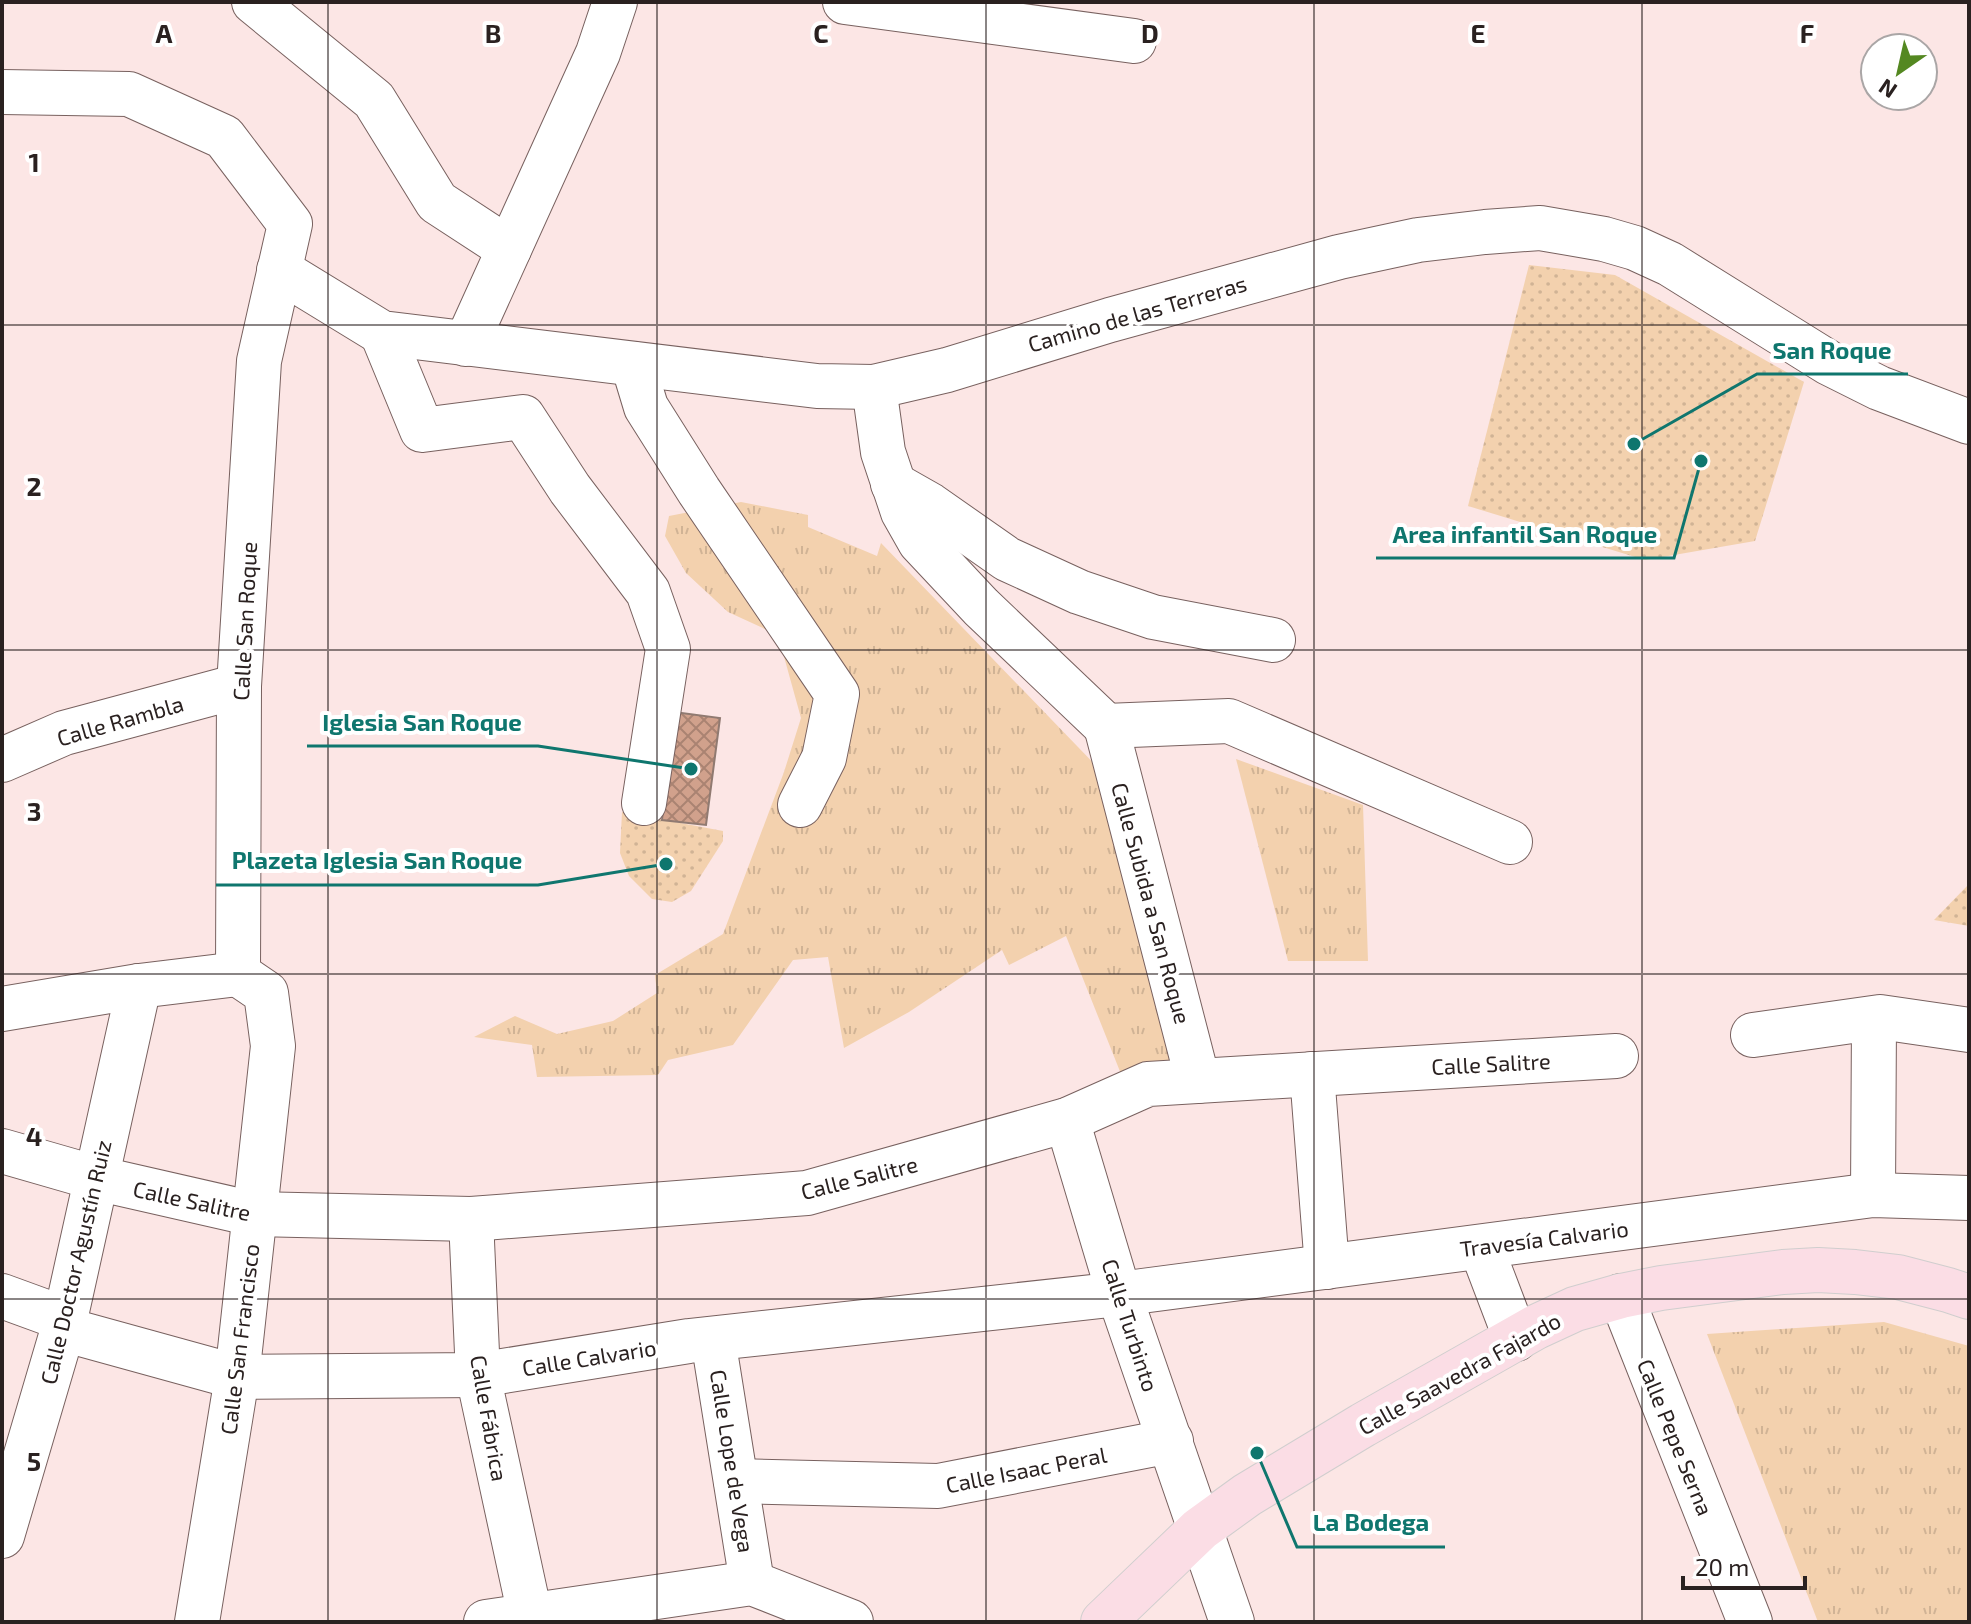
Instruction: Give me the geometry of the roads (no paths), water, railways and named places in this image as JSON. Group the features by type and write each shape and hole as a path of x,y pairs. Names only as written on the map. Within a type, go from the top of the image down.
{"main road":[{"name":"Calle Saavedra Fajardo","path":"1103,1622 1200,1529 1233,1504 1289,1468 1536,1327 1575,1309 1621,1296 1720,1280 1818,1270 1898,1277 1969,1297"}],"street":[{"path":"254,2 374,100 437,202 509,249"},
{"path":"466,344 598,53 615,2"},
{"path":"845,2 1134,41"},
{"name":"Calle San Roque","path":"2,92 129,94 224,137 290,224 259,361 239,686 238,974"},
{"name":"Camino de las Terreras","path":"279,270 382,333 817,386 874,387 947,370 1110,320 1339,257 1418,240 1540,228 1604,239 1635,248 1670,264 1829,363 1879,388 1969,422"},
{"path":"382,333 422,430 523,417 570,489 648,592 668,649 644,803"},
{"path":"633,364 646,407 699,491 837,694 824,758 800,805"},
{"path":"874,387 883,452 903,512 920,542 981,607 1106,726 1229,721 1510,842"},
{"path":"893,484 930,505 1007,559 1079,592 1153,617 1273,640"},
{"name":"Calle Rambla","path":"2,760 64,733 239,686"},
{"name":"Calle Subida a San Roque","path":"1106,726 1198,1081"},
{"path":"2,1009 139,986 238,974"},
{"name":"Calle San Francisco","path":"197,1622 237,1377 273,1046 266,993 238,974"},
{"name":"Calle Doctor Agustín Ruiz","path":"2,1536 12,1463 64,1324 139,986"},
{"path":"1753,1035 1880,1017 1969,1030"},
{"path":"1873,1195 1874,1019"},
{"name":"Calle Salitre","path":"2,1151 96,1178 254,1214 471,1219 807,1193 1067,1120 1148,1084 1616,1056"},
{"path":"1312,1074 1327,1267"},
{"name":"Calle Turbinto","path":"1067,1120 1119,1294 1232,1622"},
{"name":"Travesía Calvario","path":"1119,1294 1873,1195 1969,1198"},
{"name":"Calle Fábrica","path":"471,1219 478,1375 530,1615"},
{"path":"1481,1247 1516,1339"},
{"name":"Calle Calvario","path":"2,1296 64,1324 237,1377 478,1375 713,1339 1119,1294"},
{"name":"Calle Pepe Serna","path":"1621,1296 1750,1622"},
{"name":"Calle Lope de Vega","path":"713,1339 752,1583"},
{"name":"Calle Isaac Peral","path":"736,1481 938,1486 1171,1441"},
{"path":"486,1622 530,1615 665,1609 752,1583 851,1622"}],"place":[{"name":"San Roque","path":"1634,444"},
{"name":"Area infantil San Roque","path":"1701,461"},
{"name":"Iglesia San Roque","path":"691,769"},
{"name":"Plazeta Iglesia San Roque","path":"666,864"},
{"name":"La Bodega","path":"1257,1453"}]}
